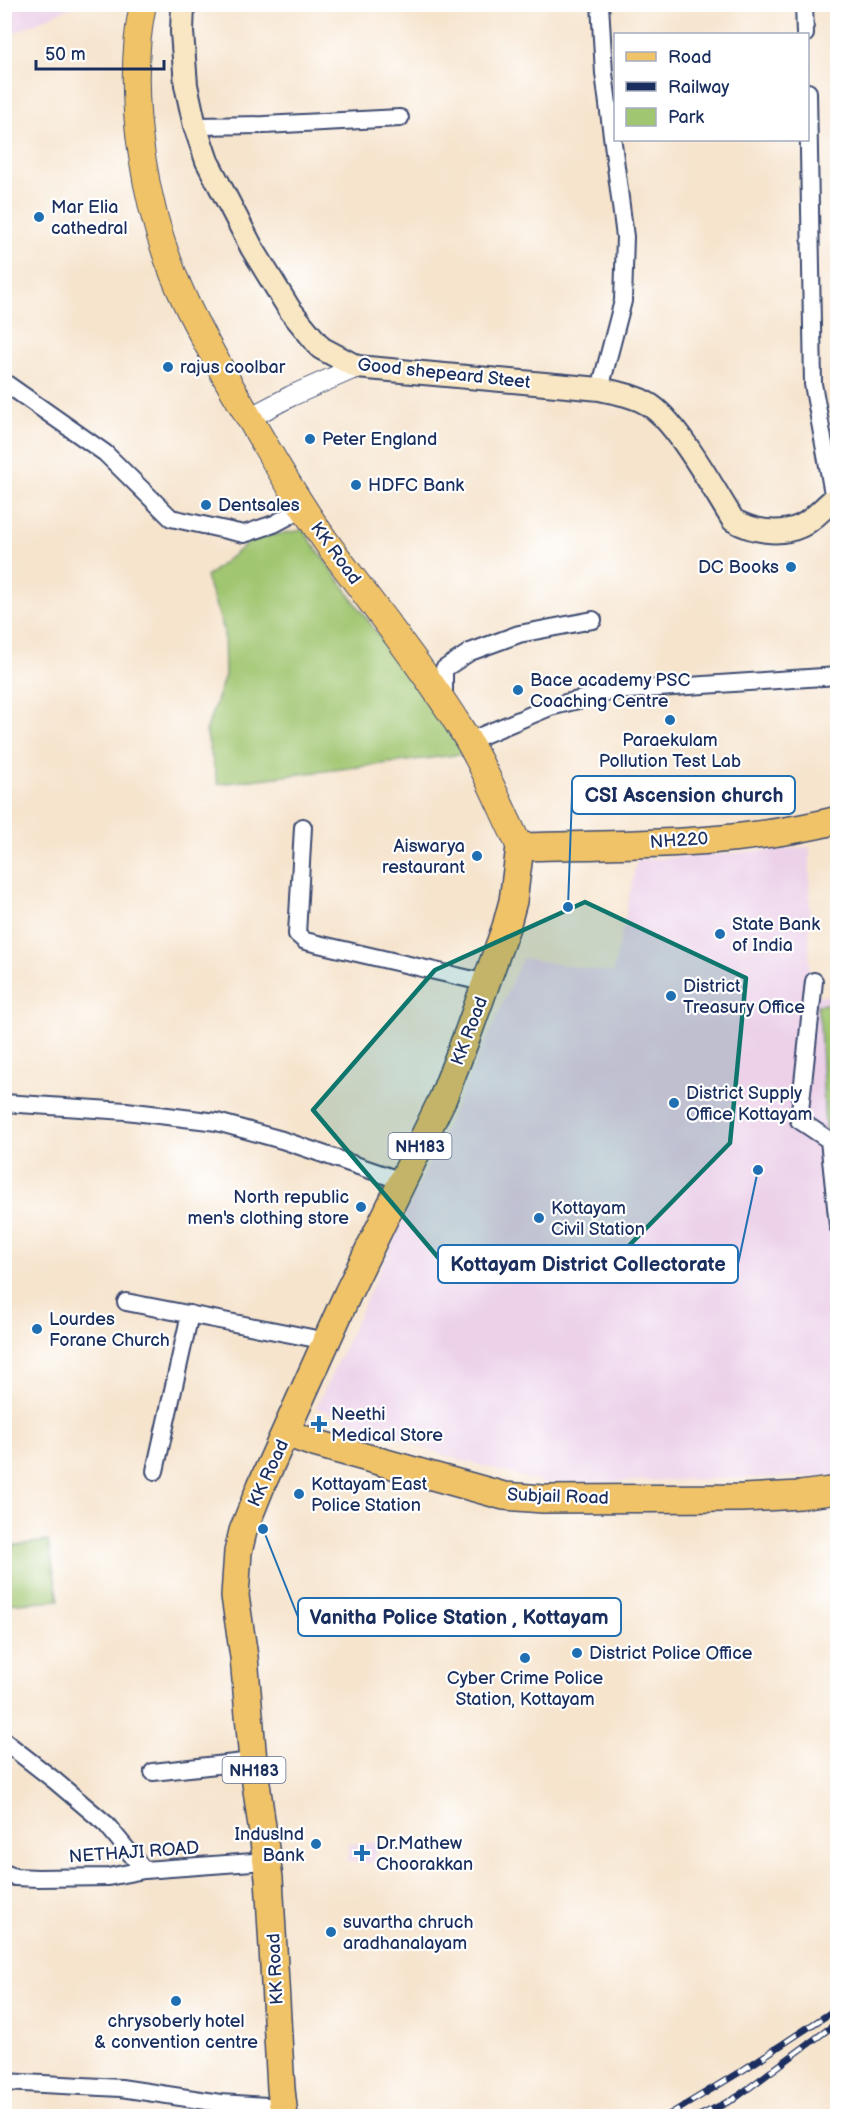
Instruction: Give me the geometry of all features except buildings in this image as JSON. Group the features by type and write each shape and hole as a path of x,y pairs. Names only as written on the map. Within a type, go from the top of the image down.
{"highway":[{"name":"NH220","path":"520,847 666,843 770,832 837,820"},
{"name":"KK Road","path":"284,2112 267,1861 253,1761 245,1669 236,1606 236,1575 243,1531 327,1341 443,1098 506,927 513,901 520,847"},
{"name":"Subjail Road","path":"286,1433 314,1443 504,1496 543,1499 743,1498 800,1495 837,1490"}],"main road":[{"name":"KK Road","path":"143,4 135,70 136,111 153,208 184,300 249,418 304,507 327,542 420,667 469,741 520,847"},
{"name":"Good shepeard Steet","path":"183,4 182,32 186,85 195,126 207,161 252,248 290,310 321,348 357,367 600,389 629,395 650,405 667,420 733,519 746,528 774,532 801,526 836,498"}],"street":[{"path":"600,4 604,73 624,237 623,301 600,389"},
{"path":"804,4 805,33"},
{"path":"195,126 400,118"},
{"path":"808,141 813,384 836,498"},
{"path":"249,418 291,396 357,367"},
{"path":"4,382 105,453 171,518 244,534 274,524 304,507"},
{"path":"444,704 444,669 470,652 519,634 593,620"},
{"path":"469,741 549,707 614,691 837,676"},
{"path":"303,827 297,934 305,940 487,982"},
{"path":"814,981 800,1120 829,1140 837,1226"},
{"path":"4,1103 126,1111 217,1122 282,1140 402,1181"},
{"path":"126,1302 327,1341"},
{"path":"155,1471 190,1314"},
{"path":"4,1741 106,1824 144,1870"},
{"path":"153,1772 253,1761"},
{"name":"NETHAJI ROAD","path":"4,1873 15,1877 38,1878 108,1877 144,1870 267,1861"},
{"path":"4,2082 121,2088 284,2112"}],"highlighted area":[{"path":"585,902 746,978 730,1143 602,1273 447,1268 313,1110 435,970"}],"shaded area":[{"path":"5,4 75,4 75,5 5,37"},
{"path":"810,847 809,995 838,996 837,1476 545,1483 447,1456 316,1408 522,958 613,973 637,860"},
{"name":"Dr.Mathew Choorakkan","path":"381,1842 372,1863 348,1862 348,1844"}],"green space":[{"path":"303,530 464,754 218,784 206,731 225,675 224,630 206,577 254,538"},
{"path":"837,1003 837,1276 827,1167 817,1005"},
{"path":"5,1541 7,1546 48,1541 59,1600 5,1604"}],"railway":[{"path":"667,2116 838,2008"},
{"path":"699,2116 734,2099 838,2022"}],"place":[{"name":"Mar Elia cathedral","path":"39,217"},
{"name":"rajus coolbar","path":"168,367"},
{"name":"Peter England","path":"310,439"},
{"name":"HDFC Bank","path":"356,485"},
{"name":"Dentsales","path":"206,505"},
{"name":"DC Books","path":"791,567"},
{"name":"Bace academy PSC Coaching Centre","path":"518,690"},
{"name":"Paraekulam Pollution Test Lab","path":"670,720"},
{"name":"Aiswarya restaurant","path":"477,856"},
{"name":"CSI Ascension church","path":"568,907"},
{"name":"State Bank of India","path":"720,934"},
{"name":"District Treasury Office","path":"671,996"},
{"name":"District Supply Office Kottayam","path":"674,1103"},
{"name":"Kottayam District Collectorate","path":"758,1170"},
{"name":"North republic men's clothing store","path":"361,1207"},
{"name":"Kottayam Civil Station","path":"539,1218"},
{"name":"Lourdes Forane Church","path":"37,1329"},
{"name":"Neethi Medical Store","path":"319,1424"},
{"name":"Kottayam East Police Station","path":"299,1494"},
{"name":"Vanitha Police Station , Kottayam","path":"263,1529"},
{"name":"District Police Office","path":"577,1653"},
{"name":"Cyber Crime Police Station, Kottayam","path":"525,1658"},
{"name":"Induslnd Bank","path":"316,1844"},
{"name":"Dr.Mathew Choorakkan","path":"362,1853"},
{"name":"suvartha chruch aradhanalayam","path":"331,1932"},
{"name":"chrysoberly hotel & convention centre","path":"176,2001"}]}
